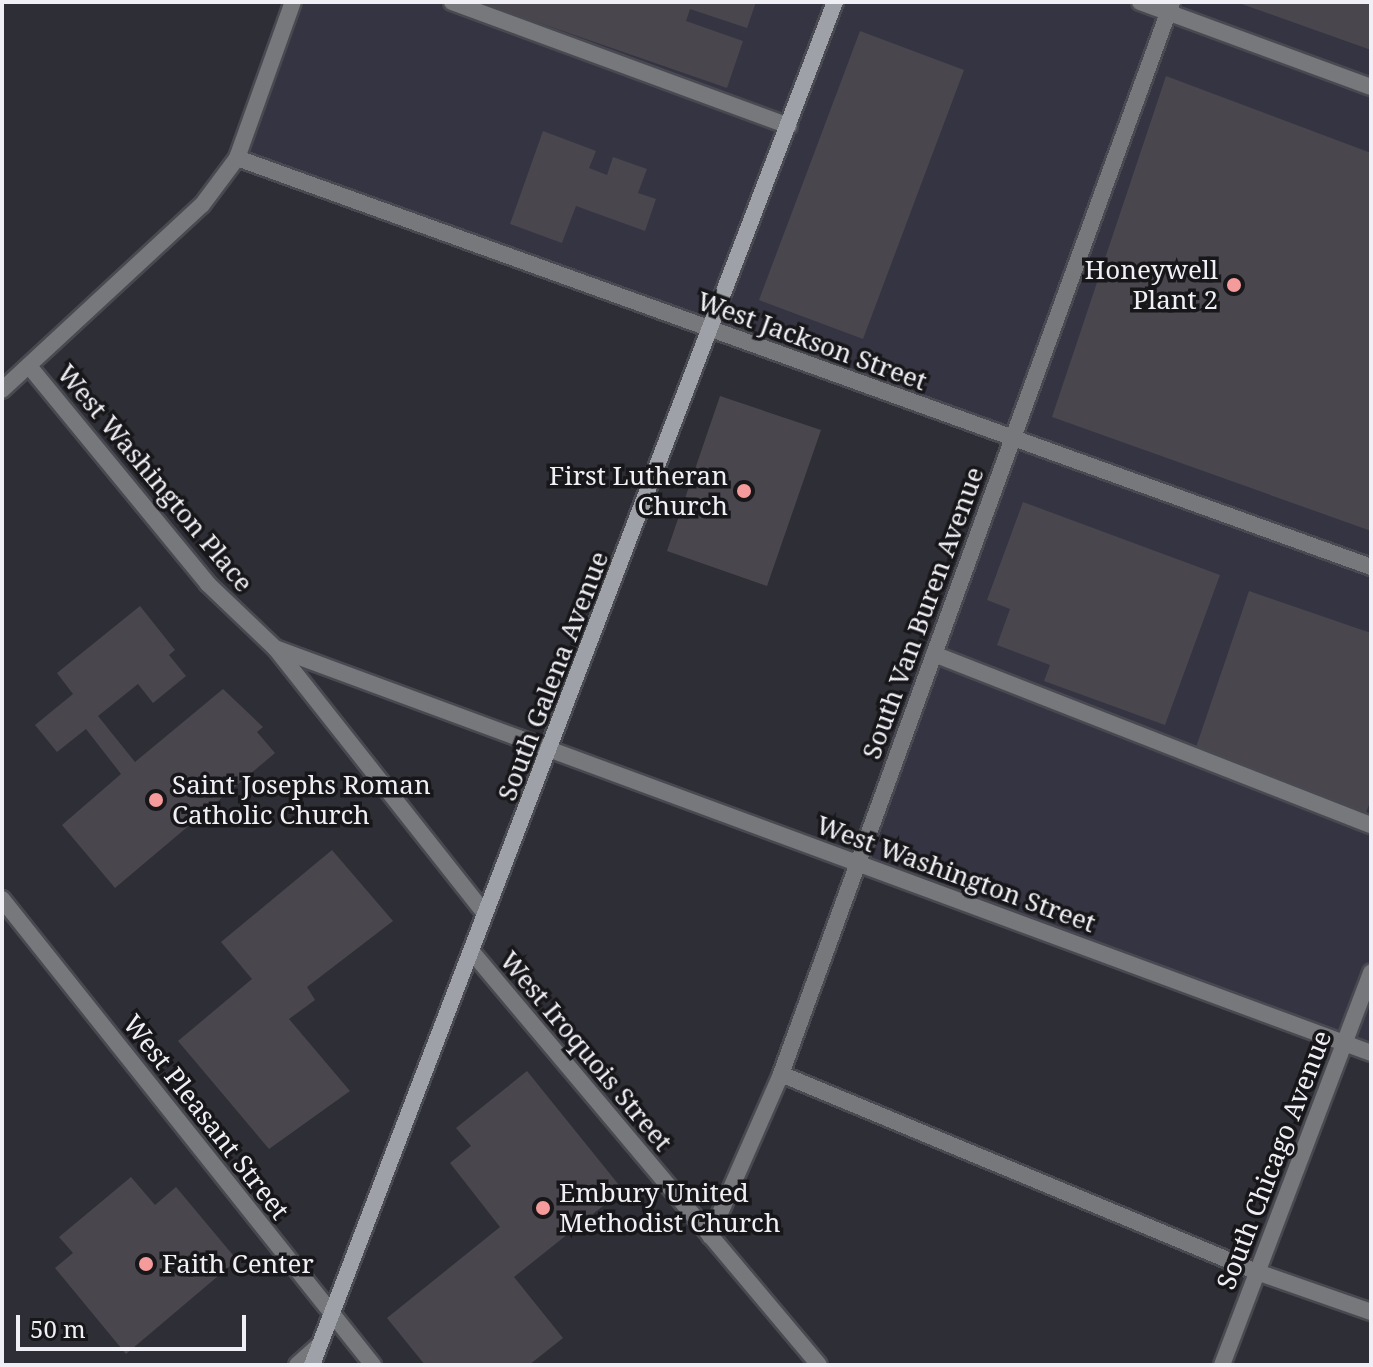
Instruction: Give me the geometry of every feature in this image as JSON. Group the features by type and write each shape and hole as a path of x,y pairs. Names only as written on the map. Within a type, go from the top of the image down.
{"main road":[{"name":"South Galena Avenue","path":"312,1365 485,914 551,752 835,2"}],"street":[{"path":"2,390 202,205 237,158 293,2"},
{"path":"452,2 789,126"},
{"path":"1140,2 1170,7 1371,87"},
{"name":"South Van Buren Avenue","path":"710,1236 781,1074 1170,7"},
{"name":"West Jackson Street","path":"237,158 1012,441 1371,567"},
{"name":"West Washington Place","path":"29,366 208,584 275,648 551,752"},
{"path":"275,648 485,914"},
{"path":"934,654 1371,825"},
{"name":"West Washington Street","path":"551,752 858,862 1371,1053"},
{"name":"West Pleasant Street","path":"2,899 373,1365"},
{"name":"West Iroquois Street","path":"472,952 819,1365"},
{"name":"South Chicago Avenue","path":"1222,1365 1371,972"},
{"path":"781,1074 1257,1272 1371,1312"},
{"path":"297,1365 319,1345"}],"shaded area":[{"path":"293,2 1371,2 1371,1053 858,862 1012,441 237,158"}],"building":[{"path":"479,2 756,2 747,28 690,9 686,21 743,41 727,88"},
{"path":"1236,2 1371,2 1371,50"},
{"path":"860,31 964,70 863,339 759,300"},
{"name":"Honeywell Plant 2","path":"1166,76 1371,153 1371,531 1052,417"},
{"path":"543,131 596,151 589,168 607,175 613,157 647,169 638,193 656,199 645,231 576,206 562,243 510,224"},
{"name":"First Lutheran Church","path":"720,396 821,430 767,586 667,551"},
{"path":"1023,502 1220,575 1165,725 1044,681 1050,665 997,645 1010,609 987,600"},
{"path":"1249,591 1371,633 1371,799 1366,813 1194,753"},
{"name":"Saint Josephs Roman Catholic Church","path":"140,606 175,650 169,655 186,676 153,703 138,684 98,716 135,762 223,689 263,727 257,732 275,753 115,888 62,825 121,774 86,729 57,752 35,725 73,694 57,673"},
{"path":"332,850 393,921 307,987 315,1000 289,1019 350,1091 269,1149 178,1041 252,979 221,942"},
{"name":"Embury United Methodist Church","path":"527,1071 623,1190 514,1277 563,1338 529,1365 425,1365 387,1318 500,1227 450,1163 471,1146 456,1128"},
{"name":"Faith Center","path":"131,1177 155,1205 176,1187 237,1260 126,1354 55,1268 73,1253 59,1237"}],"place":[{"name":"Honeywell Plant 2","path":"1234,285"},
{"name":"First Lutheran Church","path":"744,491"},
{"name":"Saint Josephs Roman Catholic Church","path":"156,800"},
{"name":"Embury United Methodist Church","path":"543,1208"},
{"name":"Faith Center","path":"146,1264"}]}
